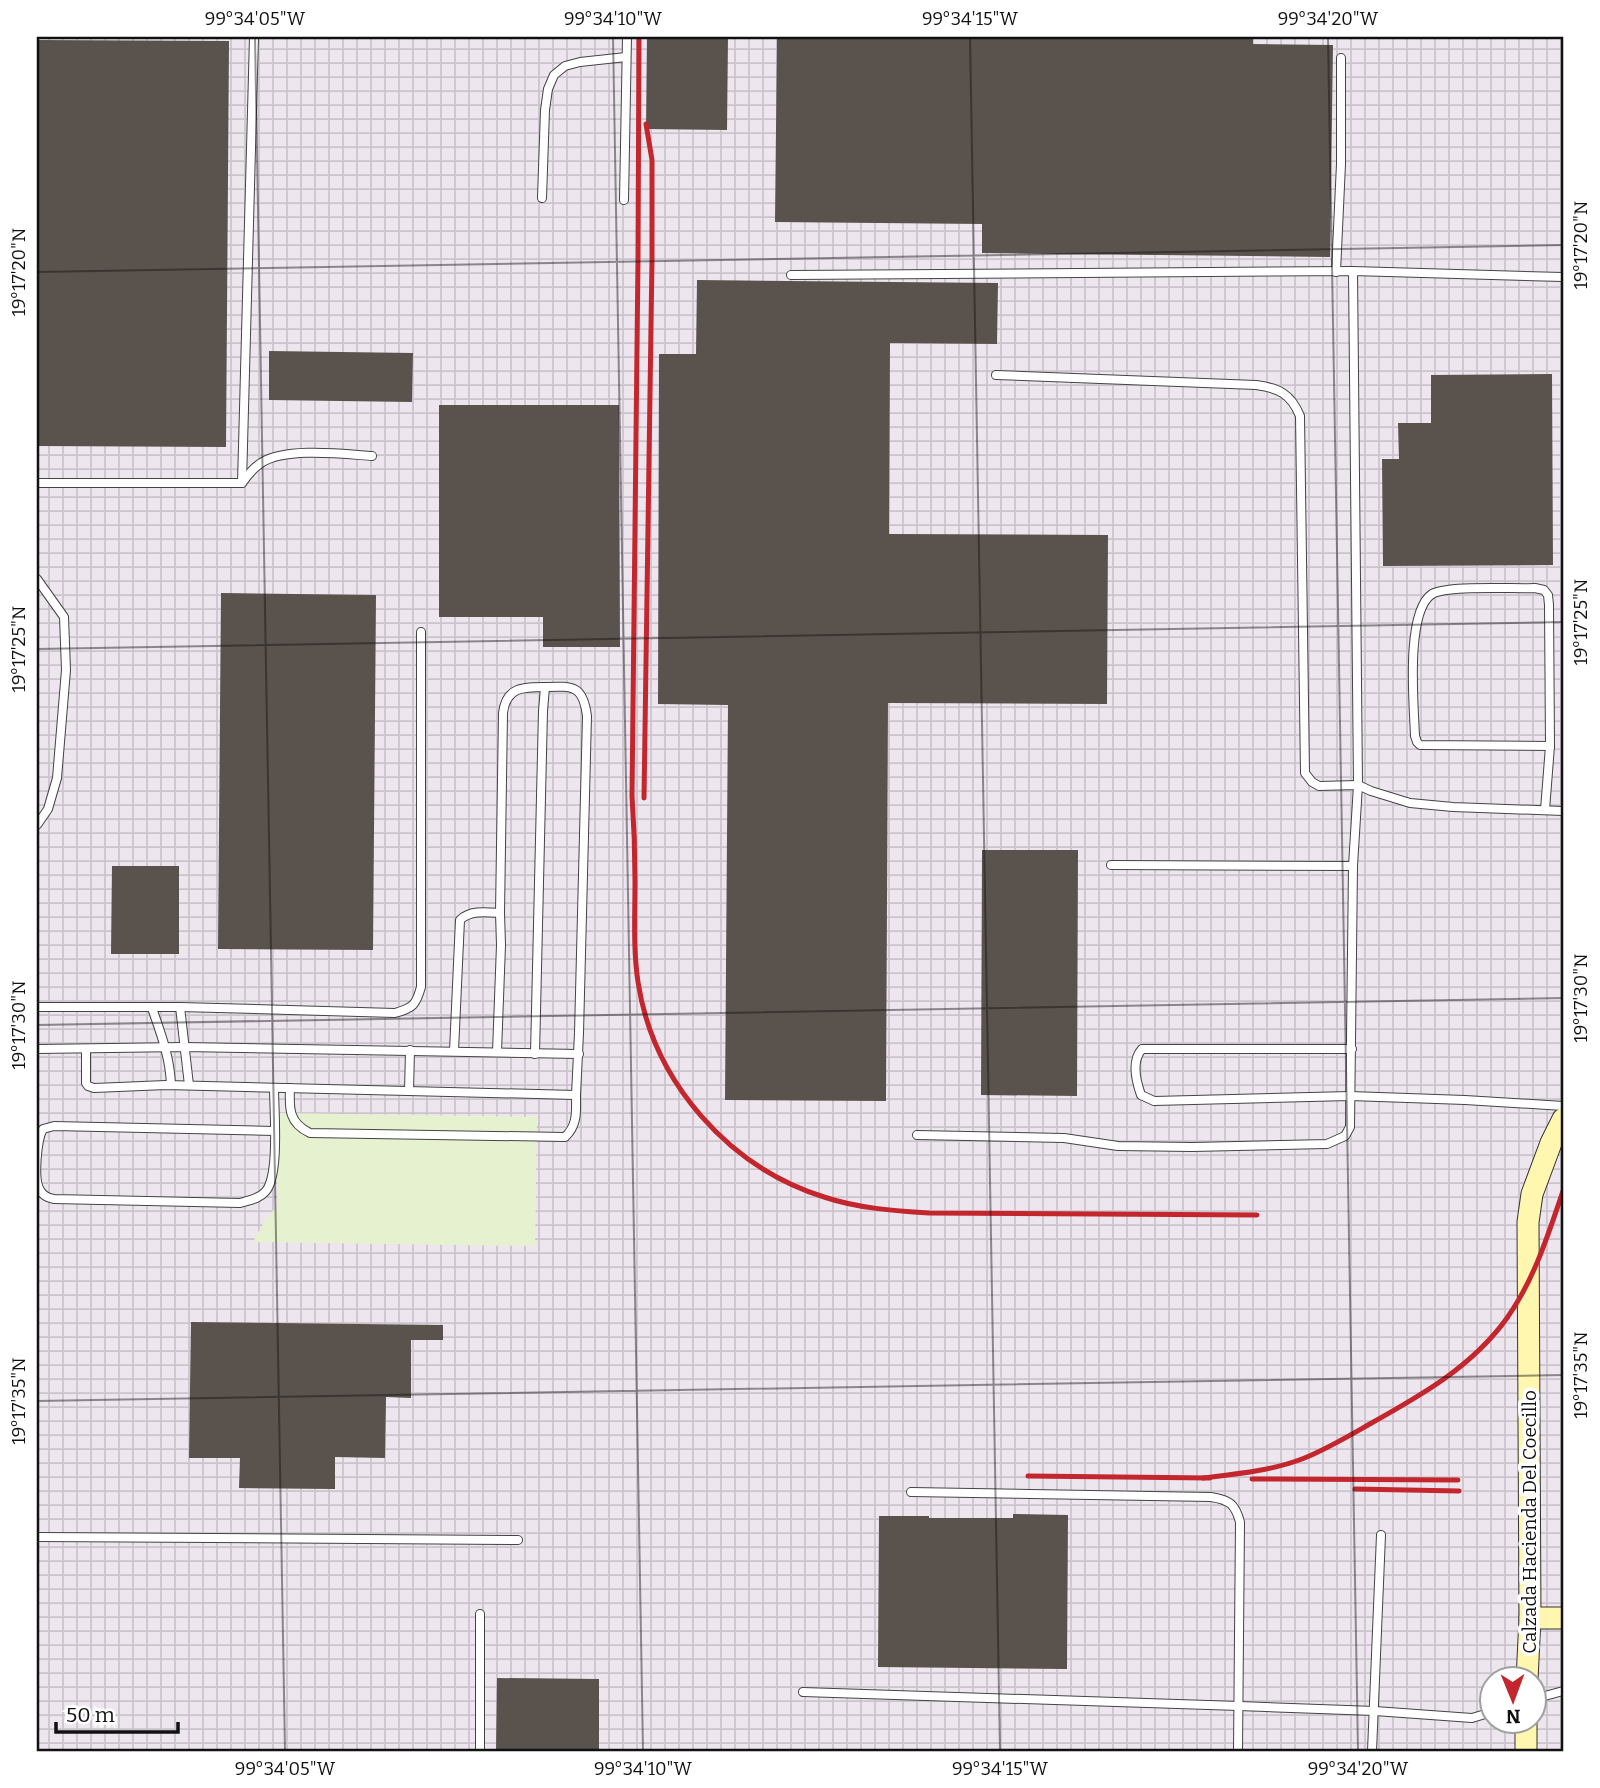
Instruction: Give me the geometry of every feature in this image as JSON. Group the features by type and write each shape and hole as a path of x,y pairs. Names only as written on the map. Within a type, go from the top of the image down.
{"main road":[{"name":"Calzada Hacienda Del Coecillo","path":"1528,1666 1530,1618 1528,1222 1532,1194 1563,1119"},
{"path":"1530,1618 1563,1618"}],"lane":[{"path":"242,484 254,37"},
{"path":"624,200 627,37"},
{"path":"542,198 545,110 548,89 554,75 565,66 580,62 626,57"},
{"path":"1336,272 1341,164 1341,58"},
{"path":"917,1135 1064,1138 1118,1146 1192,1147 1327,1144 1345,1136 1350,1127 1353,866 1358,785 1353,271"},
{"path":"791,275 1353,271 1563,277"},
{"path":"996,375 1256,385 1276,388 1289,397 1300,416 1305,773 1312,782 1320,786 1358,785 1410,803 1563,811"},
{"path":"242,484 261,462 279,457 312,453 372,456"},
{"path":"37,482 242,484"},
{"path":"37,579 64,617 66,670 57,778 48,809 37,825"},
{"path":"1545,810 1550,746 1548,595 1540,588 1451,589 1433,594 1419,612 1416,626 1413,707 1417,742 1424,746 1550,746"},
{"path":"37,1007 180,1007 395,1013 406,1010 416,1002 421,987 421,632"},
{"path":"535,1054 545,687"},
{"path":"290,1088 289,1106 295,1123 310,1133 565,1137 572,1130 576,1118 579,1054 587,716 585,700 576,690 569,688 524,688 509,695 503,706 501,945 497,1052"},
{"path":"1111,865 1353,866"},
{"path":"454,1051 460,920 463,916 475,913 500,913"},
{"path":"180,1007 189,1085"},
{"path":"152,1008 166,1048 171,1085"},
{"path":"37,1049 184,1047 579,1054"},
{"path":"1352,1048 1142,1049 1135,1065 1141,1095 1154,1101 1350,1096 1563,1106"},
{"path":"86,1049 86,1083 90,1087 189,1085 576,1095"},
{"path":"409,1091 410,1050"},
{"path":"274,1088 274,1131 274,1169 267,1191 260,1197 240,1203 54,1199 46,1197 38,1187 40,1134 47,1127 274,1131"},
{"path":"911,1492 1211,1497 1229,1502 1236,1508 1240,1522 1238,1751"},
{"path":"1372,1751 1381,1535"},
{"path":"37,1537 518,1540"},
{"path":"480,1614 480,1751"},
{"path":"803,1692 1478,1716"}],"shaded area":[{"path":"37,37 1563,37 1563,1751 37,1751"}],"green space":[{"path":"278,1113 537,1117 535,1246 253,1242 265,1220 277,1206"}],"building":[{"path":"647,37 728,37 727,130 646,129"},
{"path":"777,37 1253,37 1253,44 1333,45 1330,257 982,253 982,224 775,222"},
{"path":"37,40 229,41 226,447 37,446"},
{"path":"697,280 998,283 997,344 890,343 889,534 1108,535 1107,704 888,703 886,1101 725,1100 728,705 658,704 659,354 696,354"},
{"path":"269,351 413,353 412,402 269,400"},
{"path":"1552,374 1553,565 1383,566 1382,459 1399,459 1398,423 1431,423 1431,375"},
{"path":"439,405 619,405 620,647 543,647 543,617 439,617"},
{"path":"221,593 376,595 373,950 218,949"},
{"path":"982,850 1078,850 1077,1096 981,1095"},
{"path":"112,866 179,866 179,954 111,954"},
{"path":"191,1322 443,1325 443,1340 411,1340 411,1398 386,1397 385,1458 335,1457 335,1489 239,1488 240,1458 189,1458"},
{"path":"1013,1514 1068,1515 1067,1669 878,1667 879,1516 1013,1518"},
{"path":"497,1678 599,1679 599,1751 496,1751"}],"railway":[{"path":"639,37 632,796 635,945 638,982 646,1018 660,1053 678,1086 727,1142 757,1165 789,1183 837,1201 929,1213 1257,1215"},
{"path":"644,798 652,259 652,160 646,124"},
{"path":"1203,1478 1265,1469 1311,1455 1407,1403 1461,1366 1493,1335 1517,1303 1540,1257 1563,1191"},
{"path":"1028,1476 1210,1478"},
{"path":"1252,1479 1458,1480"},
{"path":"1355,1489 1459,1491"}]}
